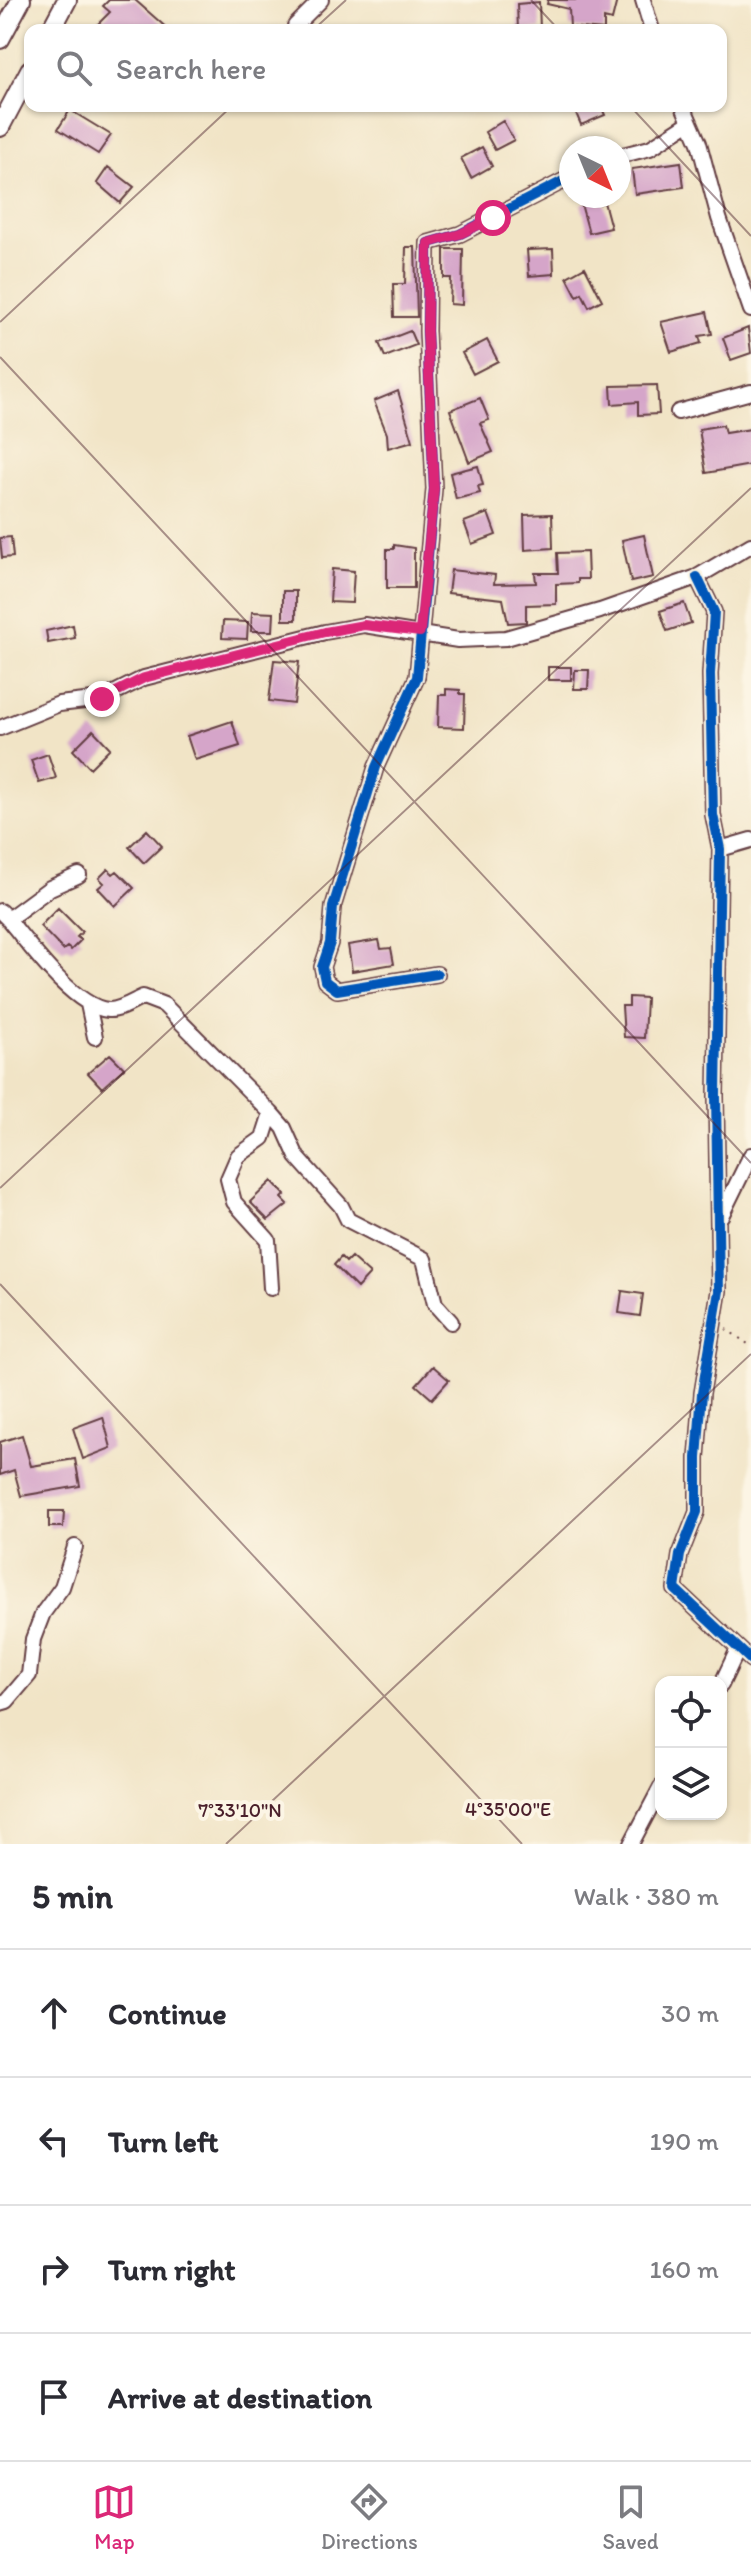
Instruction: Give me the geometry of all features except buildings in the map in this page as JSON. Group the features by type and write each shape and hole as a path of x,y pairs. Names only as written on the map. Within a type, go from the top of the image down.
{"main road":[{"path":"0,39 21,0"},
{"path":"54,24 67,0"},
{"path":"0,127 24,81"}],"street":[{"path":"297,24 321,0"},
{"path":"643,0 650,24"},
{"path":"686,112 751,310"},
{"path":"631,153 650,148 690,122"},
{"path":"437,974 337,990 325,981 322,967 341,877 376,767 417,677 434,489 427,331 428,243 460,234 559,183"},
{"path":"678,412 751,392"},
{"path":"0,728 59,704 102,699 144,678 364,625 458,640 506,638 600,611 697,577 751,545"},
{"path":"697,577 714,612 710,674 713,815 720,849 716,1096 719,1291 698,1445 697,1512 680,1555 675,1589 751,1660"},
{"path":"720,849 751,840"},
{"path":"79,875 4,915 31,949 88,1004 111,1011 143,997 164,1005 284,1128 297,1157 341,1206 348,1220 424,1259 435,1304 451,1322"},
{"path":"88,1004 95,1037"},
{"path":"271,1113 263,1138 238,1156 228,1179 234,1202 268,1240 271,1288"},
{"path":"720,1217 751,1155"},
{"path":"0,1703 7,1701 29,1675 33,1639 43,1613 62,1587 75,1547"},
{"path":"725,1676 738,1649"},
{"path":"631,1844 655,1798"}],"path":[{"path":"713,1323 736,1333 751,1346"}],"cycle path":[{"path":"437,974 337,990 325,981 322,967 330,943 333,907 376,767 417,677 434,489 427,331 428,243 460,234 559,183"},
{"path":"697,577 714,612 710,674 713,815 720,849 716,1096 719,1291 702,1393 697,1512 680,1555 675,1589 751,1660"}],"route":[{"path":"102,699 144,678 325,632 364,625 420,632 434,489 427,331 428,243 460,234 493,218"}]}
